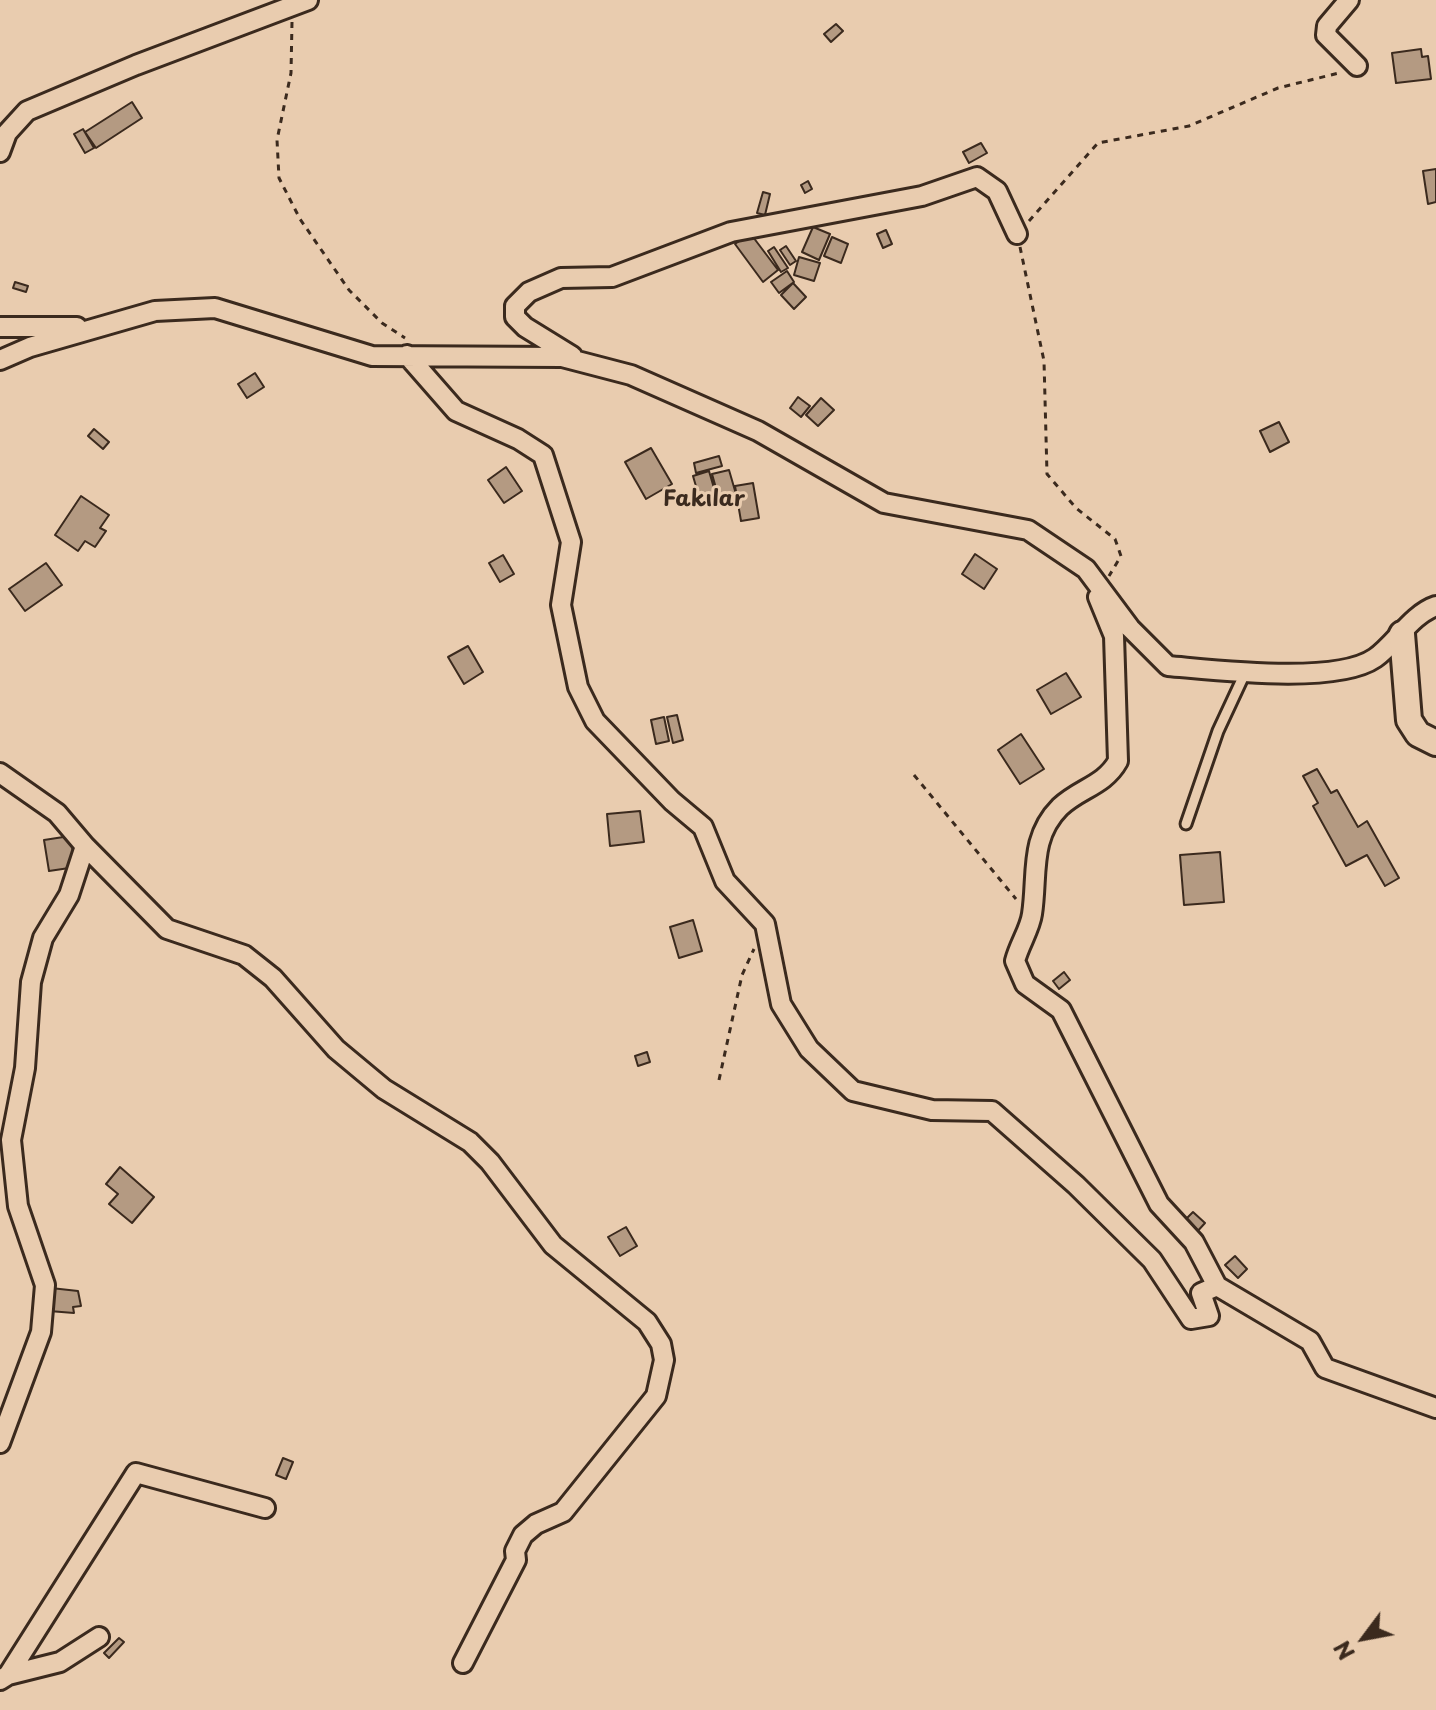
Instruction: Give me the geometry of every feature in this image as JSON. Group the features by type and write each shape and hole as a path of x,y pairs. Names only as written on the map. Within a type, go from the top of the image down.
{"street":[{"path":"1349,0 1327,26 1326,35 1357,66"},
{"path":"0,152 7,133 27,111 136,65 300,4"},
{"path":"584,363 525,327 515,317 515,306 529,292 561,278 612,277 731,232 922,196 977,177 997,191 1017,234"},
{"path":"0,360 30,347 155,311 215,308 372,356 562,357 631,375 758,431 884,503 1028,530 1086,569 1130,628 1168,666 1245,673 1332,671 1373,659 1436,606"},
{"path":"0,327 99,327"},
{"path":"407,355 456,411 518,439 543,455 571,542 561,605 578,687 595,721 672,801 703,827 725,881 765,924 781,1004 809,1049 853,1091 932,1110 992,1111 1076,1185 1152,1260 1191,1319 1209,1316 1201,1293 1217,1286"},
{"path":"1086,569 1114,636 1118,761 1109,777 1083,790 1059,809 1035,848 1032,917 1015,961 1025,984 1061,1010 1159,1204 1194,1242 1217,1286 1310,1341 1325,1368 1436,1408"},
{"path":"1402,634 1409,720 1418,734 1436,743"},
{"path":"0,773 57,813 167,929 244,955 273,978 336,1049 384,1089 442,1121 470,1142 490,1162 553,1245 647,1322 661,1344 662,1378 656,1396 570,1505 523,1535 515,1551 516,1560 463,1663"},
{"path":"0,1443 41,1332 45,1285 18,1206 11,1140 25,1068 31,982 43,938 69,895 85,846"},
{"path":"4,1677 136,1473 265,1508"},
{"path":"4,1677 60,1662 99,1637"}],"lane":[{"path":"1186,824 1218,731 1245,673"}],"path":[{"path":"300,4 291,73 277,140 279,178 300,219 349,290 382,323 432,355"},
{"path":"1101,589 1121,556 1115,539 1076,508 1047,474 1044,361 1017,234 1098,143 1189,126 1278,88 1357,66"},
{"path":"914,775 955,829 1032,917"},
{"path":"719,1080 742,975 765,924"}],"building":[{"path":"836,24 843,31 831,42 824,34"},
{"path":"1421,49 1422,57 1428,56 1431,79 1396,83 1392,53"},
{"path":"132,102 142,118 96,148 85,132"},
{"path":"83,129 94,148 85,153 74,134"},
{"path":"981,143 987,153 969,163 963,152"},
{"path":"1436,169 1436,202 1428,204 1423,171"},
{"path":"808,181 812,189 805,193 801,185"},
{"path":"763,192 770,194 765,215 757,213"},
{"path":"813,227 830,234 819,260 802,252"},
{"path":"886,230 892,244 883,248 877,234"},
{"path":"750,233 778,270 763,282 735,244"},
{"path":"832,237 848,244 841,263 824,256"},
{"path":"786,246 796,261 790,265 780,250"},
{"path":"774,247 788,268 781,272 768,251"},
{"path":"799,257 820,263 814,281 794,275"},
{"path":"787,271 794,282 779,293 771,282"},
{"path":"15,282 28,286 26,292 13,288"},
{"path":"793,283 806,297 794,309 781,295"},
{"path":"255,373 264,387 247,398 238,384"},
{"path":"798,397 810,406 801,417 790,408"},
{"path":"821,398 834,410 818,426 806,415"},
{"path":"1279,422 1289,442 1270,452 1260,431"},
{"path":"94,429 109,442 103,449 88,436"},
{"path":"651,448 672,484 646,499 625,462"},
{"path":"719,456 722,466 696,473 694,463"},
{"path":"506,467 522,491 504,503 488,480"},
{"path":"729,470 738,501 721,506 712,474"},
{"path":"709,471 718,502 702,507 693,476"},
{"path":"753,483 759,518 741,521 735,486"},
{"path":"81,496 109,515 100,528 106,531 95,547 85,541 78,551 55,535"},
{"path":"975,554 997,569 984,589 962,574"},
{"path":"503,555 514,574 500,582 489,563"},
{"path":"46,563 62,585 25,611 9,589"},
{"path":"468,646 483,672 464,684 448,657"},
{"path":"1066,673 1081,697 1051,714 1037,690"},
{"path":"677,715 683,740 673,743 667,717"},
{"path":"664,717 669,741 656,744 651,720"},
{"path":"1021,734 1044,769 1020,784 998,750"},
{"path":"1317,769 1331,793 1337,790 1358,827 1367,821 1399,878 1385,886 1367,855 1346,866 1313,806 1318,803 1303,776"},
{"path":"640,811 644,842 610,846 607,814"},
{"path":"70,836 76,867 49,871 44,840"},
{"path":"1220,852 1224,902 1184,905 1180,855"},
{"path":"693,920 702,951 679,958 670,927"},
{"path":"1064,972 1070,980 1059,989 1053,981"},
{"path":"647,1052 650,1062 638,1066 635,1056"},
{"path":"120,1167 154,1197 132,1223 109,1204 118,1194 106,1184"},
{"path":"1193,1212 1205,1223 1195,1234 1183,1222"},
{"path":"626,1227 637,1246 620,1256 608,1237"},
{"path":"1235,1256 1247,1269 1238,1278 1225,1265"},
{"path":"51,1288 78,1291 81,1306 73,1307 74,1313 49,1311"},
{"path":"283,1458 293,1462 286,1479 276,1475"},
{"path":"119,1638 124,1642 109,1658 104,1653"}],"district":[{"name":"Fakılar","path":"704,500"}]}
